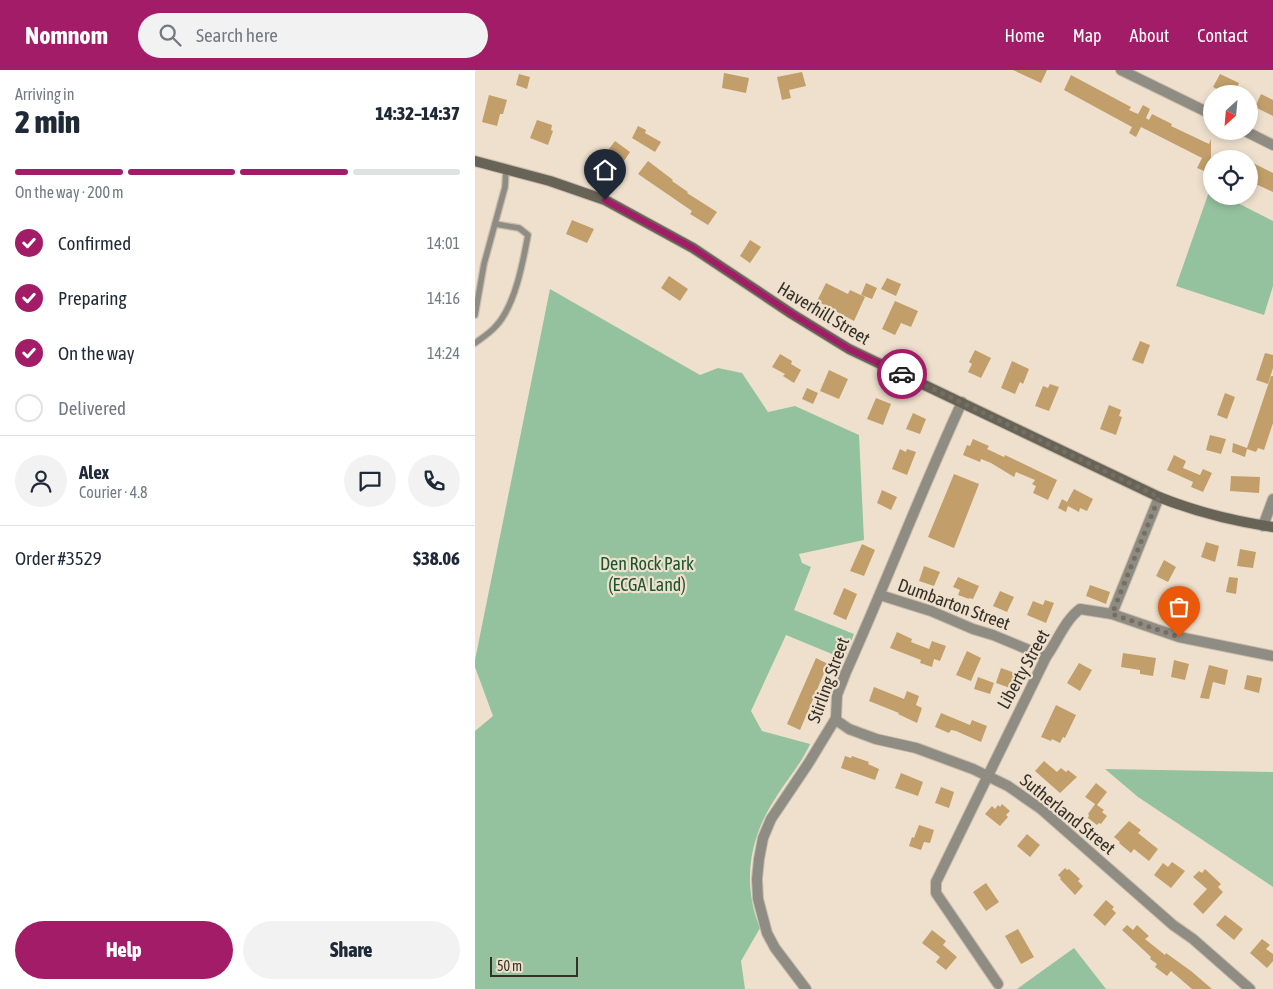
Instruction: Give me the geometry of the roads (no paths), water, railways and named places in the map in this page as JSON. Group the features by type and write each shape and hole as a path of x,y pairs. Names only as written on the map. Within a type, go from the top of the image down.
{"main road":[{"name":"Haverhill Street","path":"475,161 567,186 605,200 693,248 792,314 849,349 1159,497 1196,511 1268,526"}],"street":[{"path":"1121,70 1203,110"},
{"path":"1258,138 1273,145"},
{"name":"Stirling Street","path":"806,989 775,948 767,933 758,899 757,879 763,838 771,819 836,718 837,695 932,467 962,402"},
{"path":"1159,497 1112,614 1179,637 1273,656"},
{"path":"1268,526 1273,499"},
{"name":"Dumbarton Street","path":"880,594 931,611 973,630 993,635 1045,657"},
{"name":"Liberty Street","path":"998,984 936,893 935,882 1045,657 1073,615 1080,609 1112,614"},
{"name":"Sutherland Street","path":"836,718 836,720 849,729 916,748 987,775 1008,786 1041,809 1173,925 1193,939 1250,989"}],"lane":[{"path":"475,315 484,264 505,187 506,170"},
{"path":"475,343 497,326 510,303 524,257 528,235 519,228 495,224"}],"park label":[{"name":"Den Rock Park (ECGA Land)","path":"647,573"}]}
